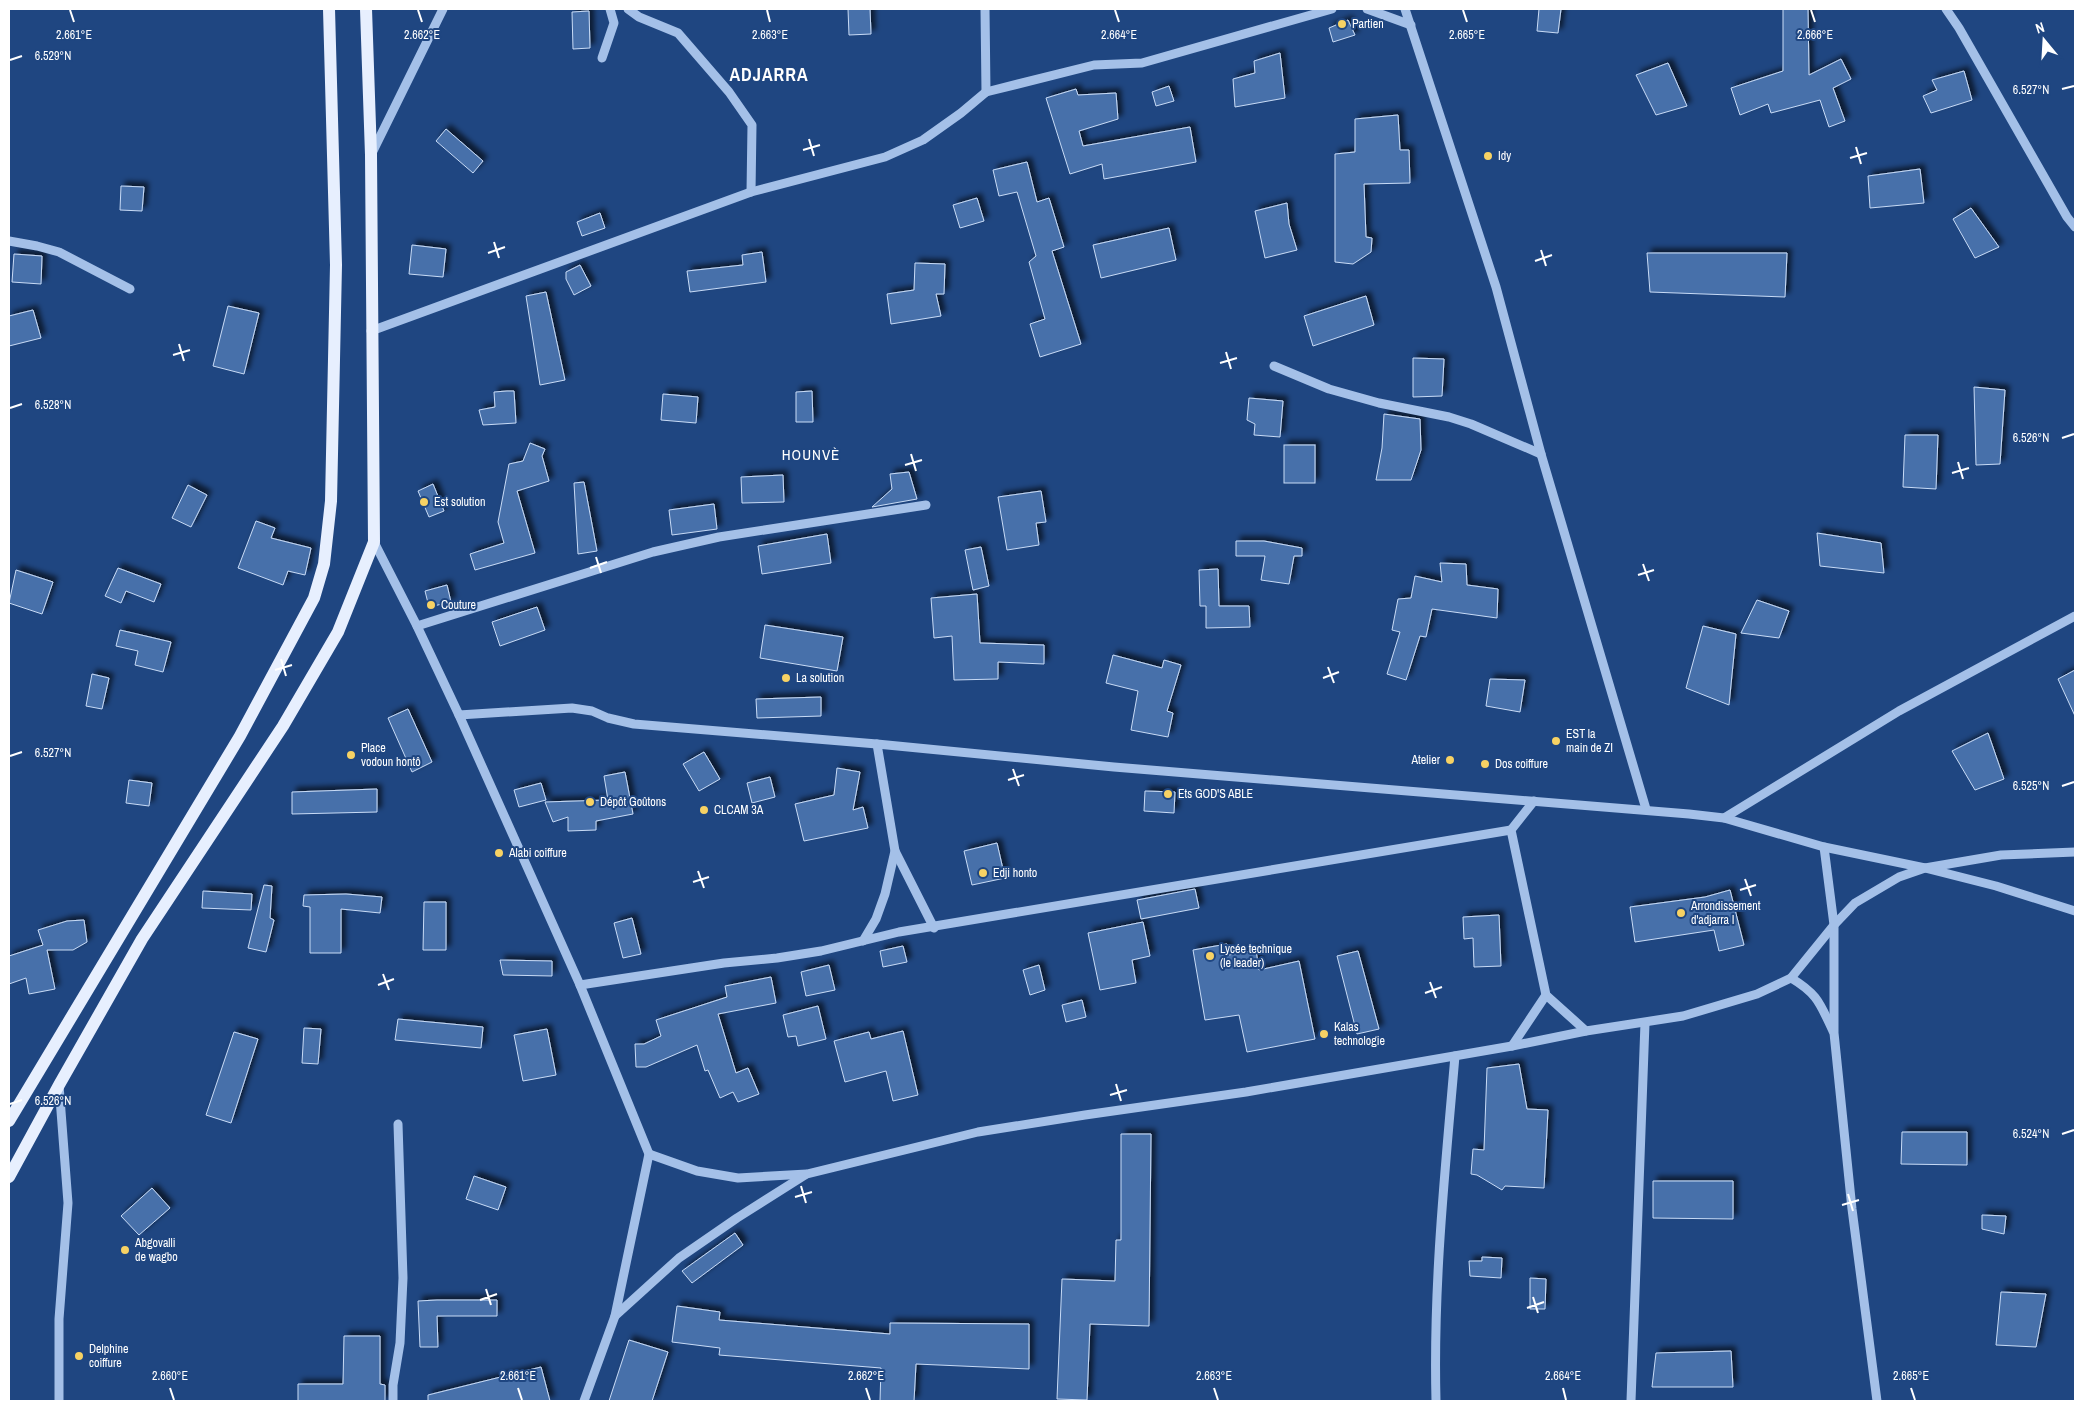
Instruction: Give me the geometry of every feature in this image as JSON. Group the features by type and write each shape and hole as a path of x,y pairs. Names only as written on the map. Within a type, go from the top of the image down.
{"main road":[{"path":"9,1121 240,736 314,598 324,564 331,501 336,265 329,9"},
{"path":"9,1177 142,939 283,726 338,632 374,542 371,155 366,9"}],"street":[{"path":"371,155 443,9"},
{"path":"602,58 614,23 610,9"},
{"path":"628,9 639,17 678,33 729,92 752,125 751,192"},
{"path":"985,9 986,92"},
{"path":"371,331 751,192 893,154 923,140 961,113 986,92 1094,65 1142,63 1332,9"},
{"path":"1367,9 1411,25"},
{"path":"1405,9 1496,287 1541,454 1646,810"},
{"path":"1946,9 1959,28 2067,217 2075,227"},
{"path":"9,242 37,246 59,252 130,289"},
{"path":"1274,366 1329,389 1371,401 1464,421 1541,454"},
{"path":"417,626 653,552 719,537 926,505"},
{"path":"374,542 460,715 580,985 649,1154 615,1316 584,1401"},
{"path":"1724,818 1899,711 2075,616"},
{"path":"460,715 572,708 592,711 608,718 634,724 877,744 1124,768 1724,818 1824,847 1925,868 1996,886 2075,911"},
{"path":"877,744 895,851 934,928"},
{"path":"580,985 724,963 777,958 821,951 899,932 934,928 1511,830 1534,801"},
{"path":"1511,830 1546,994 1586,1032"},
{"path":"1824,847 1834,925 1834,1033 1852,1209 1877,1401"},
{"path":"863,941 876,919 885,894 895,851"},
{"path":"649,1154 697,1171 738,1178 807,1174 978,1132 1246,1092 1683,1016 1757,994 1791,978 1834,925 1855,903 1877,888 1899,877 1925,868 2001,855 2075,852"},
{"path":"1791,978 1810,990 1819,1001 1834,1033"},
{"path":"1512,1046 1546,994"},
{"path":"1631,1401 1645,1024"},
{"path":"1436,1401 1435,1370 1441,1221 1455,1056"},
{"path":"59,1085 68,1203 59,1319 59,1401"},
{"path":"393,1401 393,1385 400,1343 403,1278 398,1124"},
{"path":"615,1316 679,1258 737,1218 807,1174"}],"building":[{"path":"848,9 870,9 871,34 849,35"},
{"path":"1539,9 1561,9 1558,33 1537,31"},
{"path":"1783,9 1808,9 1809,75 1841,59 1851,79 1833,88 1845,121 1829,127 1820,100 1771,113 1768,104 1740,115 1731,88 1783,71"},
{"path":"589,11 590,48 573,49 572,12"},
{"path":"1348,20 1355,35 1333,42 1329,28"},
{"path":"1280,53 1285,98 1235,107 1233,79 1255,73 1254,61"},
{"path":"1668,63 1687,106 1656,115 1636,75"},
{"path":"1964,71 1972,100 1931,113 1923,96 1937,90 1932,80"},
{"path":"1169,86 1174,101 1156,106 1152,92"},
{"path":"1076,89 1078,95 1116,93 1118,119 1079,131 1083,146 1190,127 1196,162 1104,179 1102,164 1070,174 1046,98"},
{"path":"1398,115 1400,150 1409,150 1410,183 1364,184 1366,237 1372,238 1371,252 1353,264 1335,262 1335,154 1355,152 1355,119"},
{"path":"446,129 483,161 473,173 436,141"},
{"path":"1027,162 1037,202 1049,198 1064,247 1052,251 1081,344 1040,357 1030,324 1045,319 1029,262 1036,256 1017,192 999,196 993,170"},
{"path":"1920,169 1924,203 1870,208 1868,176"},
{"path":"121,186 144,187 142,211 120,210"},
{"path":"977,198 984,221 960,228 953,205"},
{"path":"1287,203 1289,224 1297,250 1265,258 1255,211"},
{"path":"1971,208 1999,247 1975,258 1953,219"},
{"path":"600,213 605,228 582,236 577,222"},
{"path":"1169,228 1176,260 1101,278 1093,245"},
{"path":"412,245 446,249 443,277 409,274"},
{"path":"762,252 766,282 690,292 687,271 743,265 742,255"},
{"path":"1647,253 1787,253 1785,297 1650,292"},
{"path":"14,254 42,256 41,284 12,282"},
{"path":"915,263 945,264 944,294 936,294 941,316 891,324 887,294 914,290"},
{"path":"580,265 591,286 574,295 566,279 566,272"},
{"path":"546,292 565,380 540,385 526,296"},
{"path":"1366,296 1374,325 1313,346 1304,316"},
{"path":"228,306 259,313 244,374 213,366"},
{"path":"33,310 41,338 9,346 9,316"},
{"path":"1413,358 1444,359 1442,396 1413,397"},
{"path":"1974,387 2005,390 2000,464 1976,465"},
{"path":"514,391 516,423 483,425 479,410 495,407 494,392"},
{"path":"812,391 813,422 796,422 796,392"},
{"path":"663,394 698,397 696,423 661,420"},
{"path":"1249,398 1283,401 1280,437 1254,435 1255,424 1247,420"},
{"path":"1384,414 1420,419 1421,450 1411,480 1376,480 1382,448"},
{"path":"1905,435 1938,435 1936,489 1903,487"},
{"path":"530,443 545,449 542,456 549,481 517,491 535,553 475,570 470,554 504,543 498,522 509,464 523,461"},
{"path":"1284,445 1315,445 1315,483 1284,483"},
{"path":"909,472 917,499 872,507 892,489 890,474"},
{"path":"783,475 784,502 742,503 741,477"},
{"path":"584,482 597,551 578,554 574,483"},
{"path":"433,484 444,511 429,517 418,491"},
{"path":"188,485 207,495 191,527 172,518"},
{"path":"1041,491 1046,522 1036,523 1039,545 1007,550 998,497"},
{"path":"714,504 717,529 672,535 669,510"},
{"path":"256,521 275,528 271,538 311,548 305,575 288,571 283,585 238,568"},
{"path":"1817,533 1881,543 1884,573 1820,566"},
{"path":"827,534 831,563 762,574 758,546"},
{"path":"1236,541 1264,541 1302,548 1302,556 1294,556 1289,584 1261,580 1265,556 1236,556"},
{"path":"981,547 989,586 973,590 965,550"},
{"path":"1440,563 1466,564 1467,585 1498,589 1497,618 1432,609 1426,637 1420,636 1406,680 1387,674 1400,632 1392,630 1398,599 1411,598 1415,576 1442,582"},
{"path":"118,568 161,584 154,602 126,591 121,603 105,596"},
{"path":"1218,569 1219,606 1249,606 1250,627 1206,628 1206,606 1200,606 1199,570"},
{"path":"16,570 53,582 42,614 9,603"},
{"path":"447,585 451,602 429,607 425,591"},
{"path":"977,594 980,643 1044,645 1044,664 998,662 998,679 954,680 952,636 934,638 931,598"},
{"path":"1757,600 1789,611 1779,638 1741,633"},
{"path":"537,607 545,630 500,646 492,622"},
{"path":"765,625 843,637 837,671 760,658"},
{"path":"1703,626 1736,634 1729,705 1686,688"},
{"path":"120,630 171,642 163,672 135,665 138,651 116,646"},
{"path":"1113,655 1162,668 1164,660 1181,665 1167,711 1173,713 1168,737 1131,730 1138,691 1106,683"},
{"path":"2075,670 2075,716 2058,679"},
{"path":"92,674 109,678 102,709 86,706"},
{"path":"1490,679 1525,680 1520,712 1486,706"},
{"path":"821,697 821,716 757,718 756,699"},
{"path":"408,709 432,762 412,772 388,718"},
{"path":"1988,733 2004,779 1975,790 1952,751"},
{"path":"704,752 720,779 699,791 683,764"},
{"path":"837,768 860,772 853,810 863,807 868,828 804,841 795,804 834,795"},
{"path":"625,772 633,814 596,821 596,830 568,831 568,817 553,822 545,802 608,800 604,776"},
{"path":"770,777 775,797 752,803 747,783"},
{"path":"129,780 152,783 149,806 126,803"},
{"path":"541,783 546,800 519,807 514,790"},
{"path":"377,789 377,812 292,814 292,792"},
{"path":"1145,791 1175,792 1174,813 1144,811"},
{"path":"997,843 1005,878 972,885 964,851"},
{"path":"264,885 272,886 270,918 274,920 266,952 248,948"},
{"path":"1195,889 1199,908 1141,919 1137,900"},
{"path":"1730,890 1744,945 1719,951 1714,930 1635,942 1630,907 1705,897"},
{"path":"203,891 252,894 251,910 202,908"},
{"path":"346,894 382,897 380,913 341,909 341,953 310,953 310,907 303,906 304,895"},
{"path":"424,902 446,902 446,950 423,950"},
{"path":"1499,915 1501,966 1474,967 1473,938 1464,939 1463,917"},
{"path":"632,918 641,954 623,958 614,923"},
{"path":"84,920 87,942 73,950 47,950 55,989 29,994 26,978 9,984 9,956 43,945 38,930 67,921"},
{"path":"1143,922 1150,956 1132,960 1136,983 1100,990 1088,933"},
{"path":"1227,944 1229,955 1256,950 1259,970 1299,961 1315,1039 1247,1052 1239,1015 1205,1020 1193,950"},
{"path":"903,946 907,962 883,967 880,951"},
{"path":"1358,951 1379,1029 1357,1034 1337,956"},
{"path":"500,960 552,961 552,976 503,975"},
{"path":"829,965 835,990 806,996 801,972"},
{"path":"1039,965 1045,990 1030,995 1023,970"},
{"path":"771,977 776,1003 718,1014 736,1073 748,1068 759,1094 738,1102 733,1092 720,1098 708,1070 705,1071 697,1045 646,1067 636,1067 635,1044 644,1044 661,1036 656,1020 727,997 725,986"},
{"path":"1082,1000 1086,1017 1066,1022 1062,1005"},
{"path":"818,1006 826,1039 798,1046 796,1036 788,1037 783,1015"},
{"path":"398,1019 483,1027 481,1048 395,1040"},
{"path":"304,1028 321,1029 318,1064 302,1063"},
{"path":"547,1029 556,1075 523,1081 514,1035"},
{"path":"903,1031 918,1095 893,1101 886,1071 845,1082 834,1041 869,1032 871,1039"},
{"path":"234,1032 258,1039 231,1123 206,1115"},
{"path":"1519,1064 1527,1109 1548,1110 1544,1188 1505,1186 1502,1190 1477,1175 1471,1174 1473,1149 1484,1150 1487,1068"},
{"path":"1902,1132 1967,1132 1967,1165 1901,1164"},
{"path":"1121,1134 1151,1134 1149,1326 1090,1324 1087,1400 1057,1399 1062,1279 1115,1281 1116,1240 1121,1240"},
{"path":"474,1176 506,1187 498,1210 466,1199"},
{"path":"1653,1181 1733,1181 1733,1219 1653,1218"},
{"path":"152,1188 170,1208 139,1235 121,1216"},
{"path":"1982,1215 2006,1216 2004,1234 1982,1229"},
{"path":"735,1233 743,1245 692,1283 682,1271"},
{"path":"1482,1257 1502,1258 1501,1278 1470,1276 1469,1261 1482,1261"},
{"path":"1530,1278 1546,1279 1545,1309 1530,1309"},
{"path":"2001,1292 2046,1294 2036,1347 1996,1345"},
{"path":"497,1300 497,1316 437,1316 438,1347 420,1347 418,1301"},
{"path":"677,1306 720,1312 719,1320 890,1334 890,1323 1029,1324 1029,1369 916,1364 914,1401 880,1401 881,1368 719,1355 720,1348 672,1342"},
{"path":"344,1336 380,1336 380,1384 385,1385 385,1401 298,1401 298,1384 343,1384"},
{"path":"629,1340 668,1352 652,1401 609,1401"},
{"path":"1731,1351 1733,1387 1652,1387 1656,1353"},
{"path":"541,1367 550,1401 428,1401 428,1395"}],"place":[{"name":"Partien","path":"1342,24"},
{"name":"Idy","path":"1488,156"},
{"name":"Est solution","path":"424,502"},
{"name":"Couture","path":"431,605"},
{"name":"La solution","path":"786,678"},
{"name":"EST la main de ZI","path":"1556,741"},
{"name":"Place vodoun hontô","path":"351,755"},
{"name":"Atelier","path":"1450,760"},
{"name":"Dos coiffure","path":"1485,764"},
{"name":"Ets GOD'S ABLE","path":"1168,794"},
{"name":"Dépôt Goûtons","path":"590,802"},
{"name":"CLCAM 3A","path":"704,810"},
{"name":"Alabi coiffure","path":"499,853"},
{"name":"Edji honto","path":"983,873"},
{"name":"Arrondissement d'adjarra I","path":"1681,913"},
{"name":"Lycée technique (le leader)","path":"1210,956"},
{"name":"Kalas technologie","path":"1324,1034"},
{"name":"Abgovalli de wagbo","path":"125,1250"},
{"name":"Delphine coiffure","path":"79,1356"}],"district":[{"name":"ADJARRA","path":"769,75"},
{"name":"HOUNVÈ","path":"811,455"}]}
